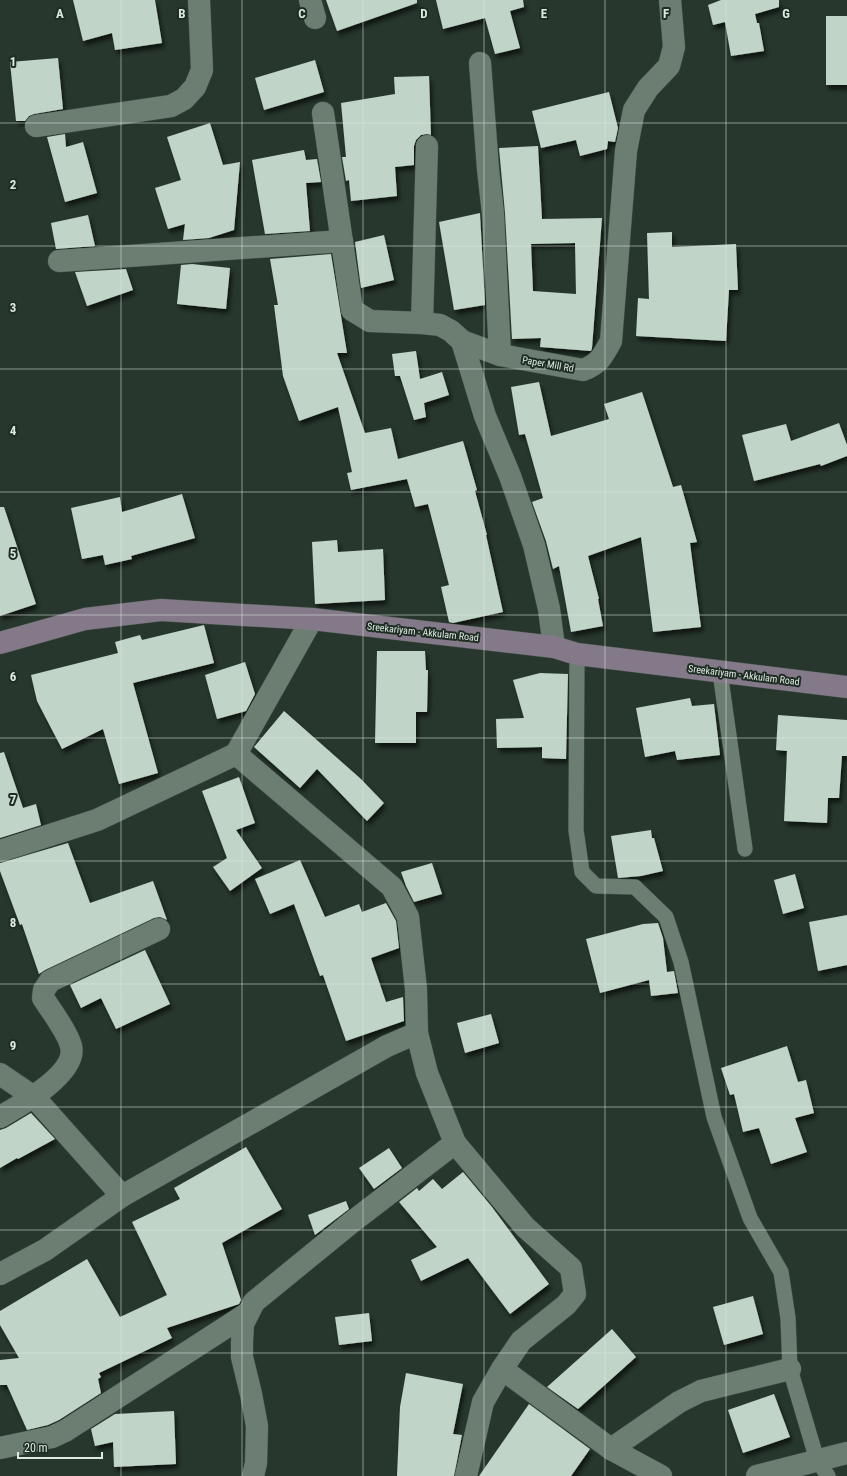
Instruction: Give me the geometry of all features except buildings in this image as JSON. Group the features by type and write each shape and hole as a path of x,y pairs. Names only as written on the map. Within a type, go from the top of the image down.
{"main road":[{"name":"Sreekariyam - Akkulam Road","path":"0,642 85,620 161,610 312,619 554,647 577,654 847,687"}],"street":[{"path":"36,126 171,106 184,99 195,87 202,70 199,0"},
{"name":"Paper Mill Rd","path":"342,241 352,310 370,321 440,325 451,331 462,341 500,355 583,370 593,366 604,354 611,341 626,151 634,110 648,88 669,66 674,47 670,0"},
{"path":"480,63 493,214 500,355"},
{"path":"59,261 342,241 323,113"},
{"path":"422,323 427,146"},
{"path":"462,341 485,416 510,476 534,545 549,609 554,647"},
{"path":"0,850 97,820 236,754 312,619"},
{"path":"236,754 392,888 408,917 416,988 417,1033 427,1073 455,1142 525,1226 571,1268 575,1294 566,1305 520,1341 483,1402 466,1476"},
{"path":"0,1117 34,1097 64,1071 71,1060 72,1047 62,1027 43,998 44,990 50,981 159,929"},
{"path":"0,1274 45,1250 122,1196 388,1046 417,1033"},
{"path":"0,1074 34,1097 122,1196"},
{"path":"253,1476 256,1463 257,1426 242,1357 243,1324 254,1302 352,1222 455,1142"},
{"path":"3,1446 52,1437 65,1431 248,1313"},
{"path":"502,1369 611,1449 661,1476"},
{"path":"611,1449 679,1402 701,1391 790,1369"},
{"path":"757,1476 822,1468 847,1453"}],"lane":[{"path":"577,654 576,830 582,872 596,886 635,887 666,917 681,962 714,1117 750,1218 781,1272 788,1318 790,1369 822,1468"},
{"path":"720,672 744,849"}]}
